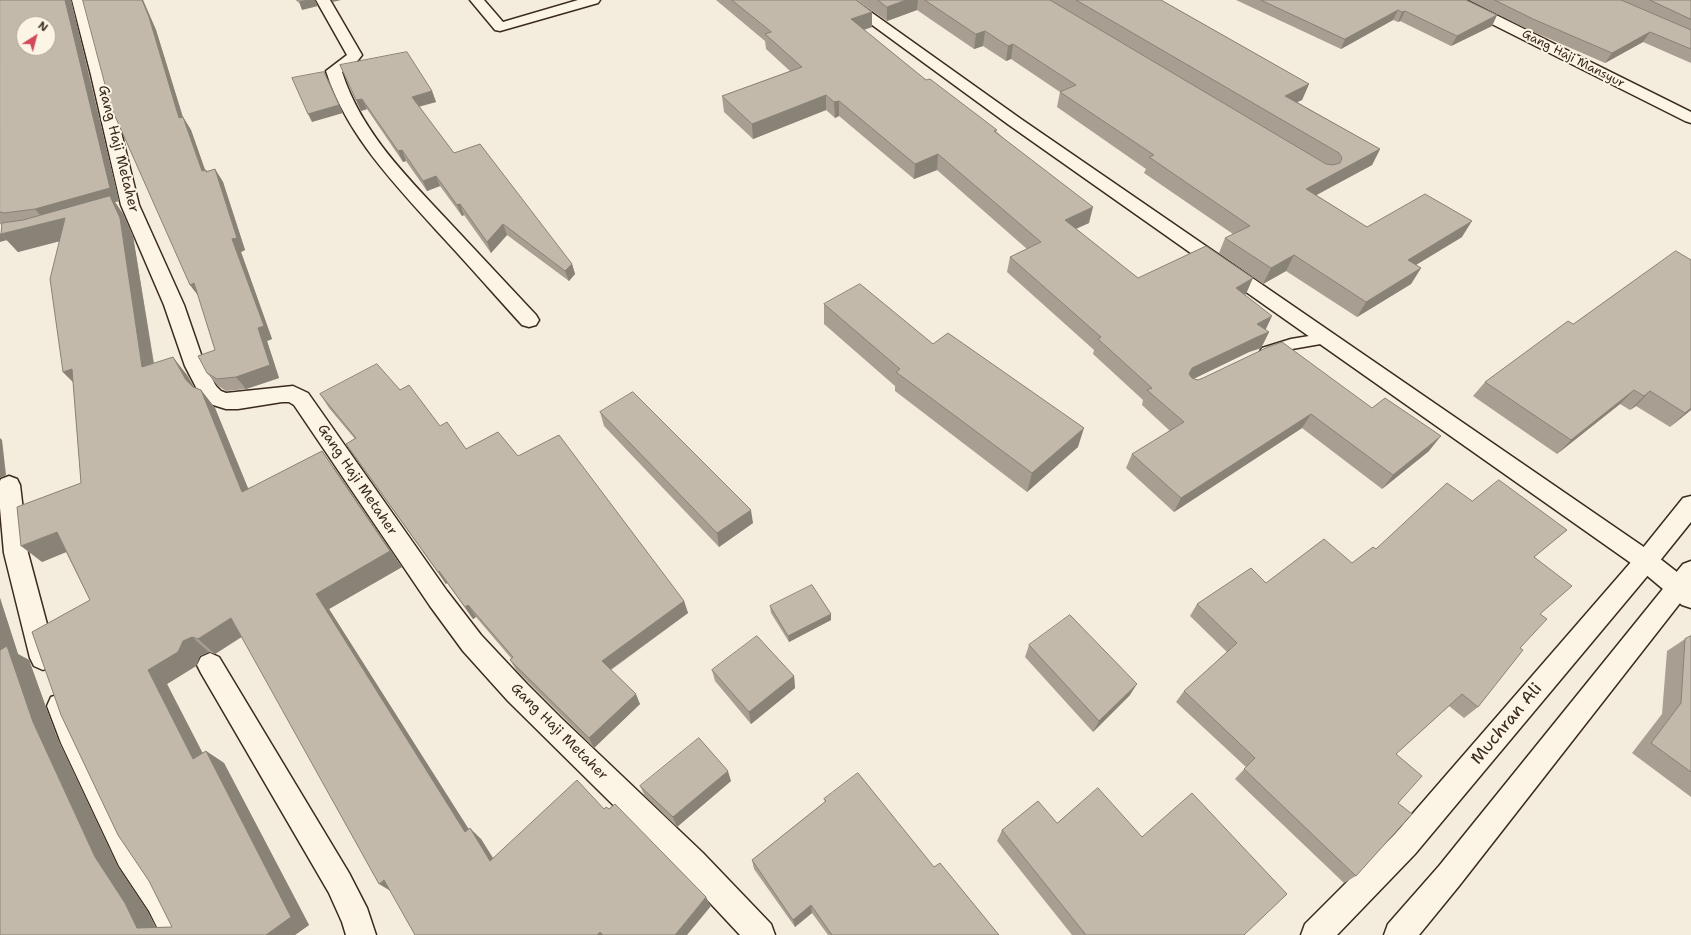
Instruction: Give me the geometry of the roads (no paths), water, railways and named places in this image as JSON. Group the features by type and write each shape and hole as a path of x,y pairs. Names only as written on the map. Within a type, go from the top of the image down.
{"street":[{"name":"Gang Haji Metaher","path":"79,0 99,75 122,207 174,305 195,366 208,391 214,397 226,401 238,401 282,394 293,394 301,399 415,566 459,626 484,656 558,733 654,824 760,935"},
{"path":"324,0 355,55 350,61 334,71 344,100 355,118 393,172 529,320"},
{"path":"477,0 500,27 593,0"},
{"path":"845,0 1016,122 1646,561 1687,585 1399,935"},
{"name":"Gang Haji Mansyur","path":"1455,0 1691,118"},
{"path":"9,485 16,553 41,653 70,734 129,856 159,901 177,935"},
{"name":"Muchran Ali","path":"1316,935 1405,844 1646,561 1691,505"},
{"path":"210,665 339,883 356,920 361,935"}],"lane":[{"path":"1255,356 1291,344 1327,338"}]}
